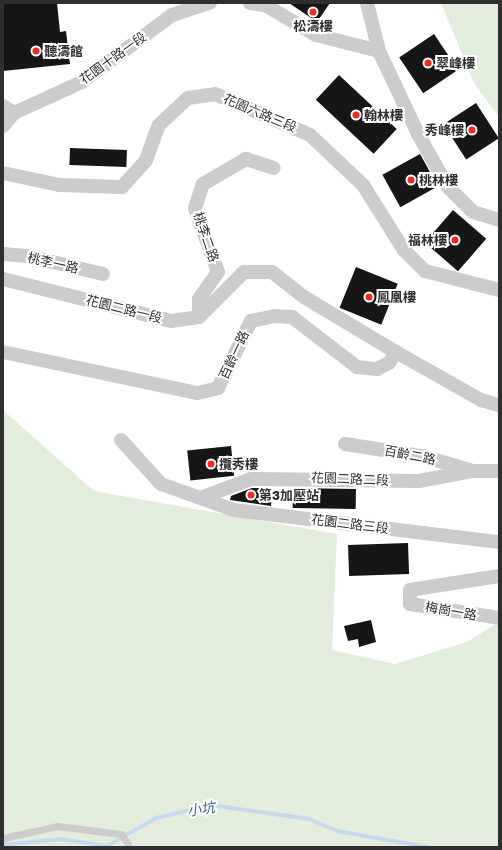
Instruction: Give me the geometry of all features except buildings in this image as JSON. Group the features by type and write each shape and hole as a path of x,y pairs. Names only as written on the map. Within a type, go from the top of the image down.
{"street":[{"name":"花園十路一段","path":"9,109 82,82 172,15 210,3"},
{"path":"250,3 265,5 316,35 379,51"},
{"path":"367,3 379,51 418,134 448,187 473,212 499,220"},
{"name":"花園六路三段","path":"3,173 59,185 122,187 146,160 159,125 188,98 215,94 310,135 363,185 404,250 425,271 499,290"},
{"path":"3,126 9,109"},
{"name":"桃李二路","path":"199,317 199,299 218,272 195,208 203,184 246,159 274,168"},
{"name":"桃李一路","path":"3,254 27,256 102,274"},
{"path":"199,317 244,272 272,272 304,297 396,352 481,400 499,405"},
{"name":"花園二路一段","path":"3,279 149,317 171,321 199,317"},
{"name":"百齡一路","path":"3,352 198,393 218,388 230,369 238,342 251,321 274,316 292,317 357,367 378,369 389,363 396,352"},
{"path":"121,440 161,484 203,497"},
{"name":"百齡二路","path":"345,444 422,456 473,471"},
{"name":"花園二路二段","path":"203,497 251,479 419,481 473,471 499,471"},
{"name":"花園二路三段","path":"203,497 234,510 499,542"},
{"name":"梅崗一路","path":"499,576 410,590 410,604 499,618"}],"lane":[{"path":"3,838 57,826 121,834 128,844"}],"green space":[{"path":"441,3 499,3 499,117 474,83"},
{"path":"3,410 94,491 337,534 332,650 395,664 467,642 499,622 499,847 3,847"}],"waterway":[{"name":"小坑","path":"3,845 61,839 107,846 156,818 211,805 309,819 337,831 428,847"}],"place":[{"name":"松濤樓","path":"313,12"},
{"name":"聽濤館","path":"36,51"},
{"name":"翠峰樓","path":"428,63"},
{"name":"翰林樓","path":"356,115"},
{"name":"秀峰樓","path":"472,130"},
{"name":"桃林樓","path":"411,180"},
{"name":"福林樓","path":"455,240"},
{"name":"鳳凰樓","path":"369,297"},
{"name":"攬秀樓","path":"211,464"},
{"name":"第3加壓站","path":"251,495"}]}
